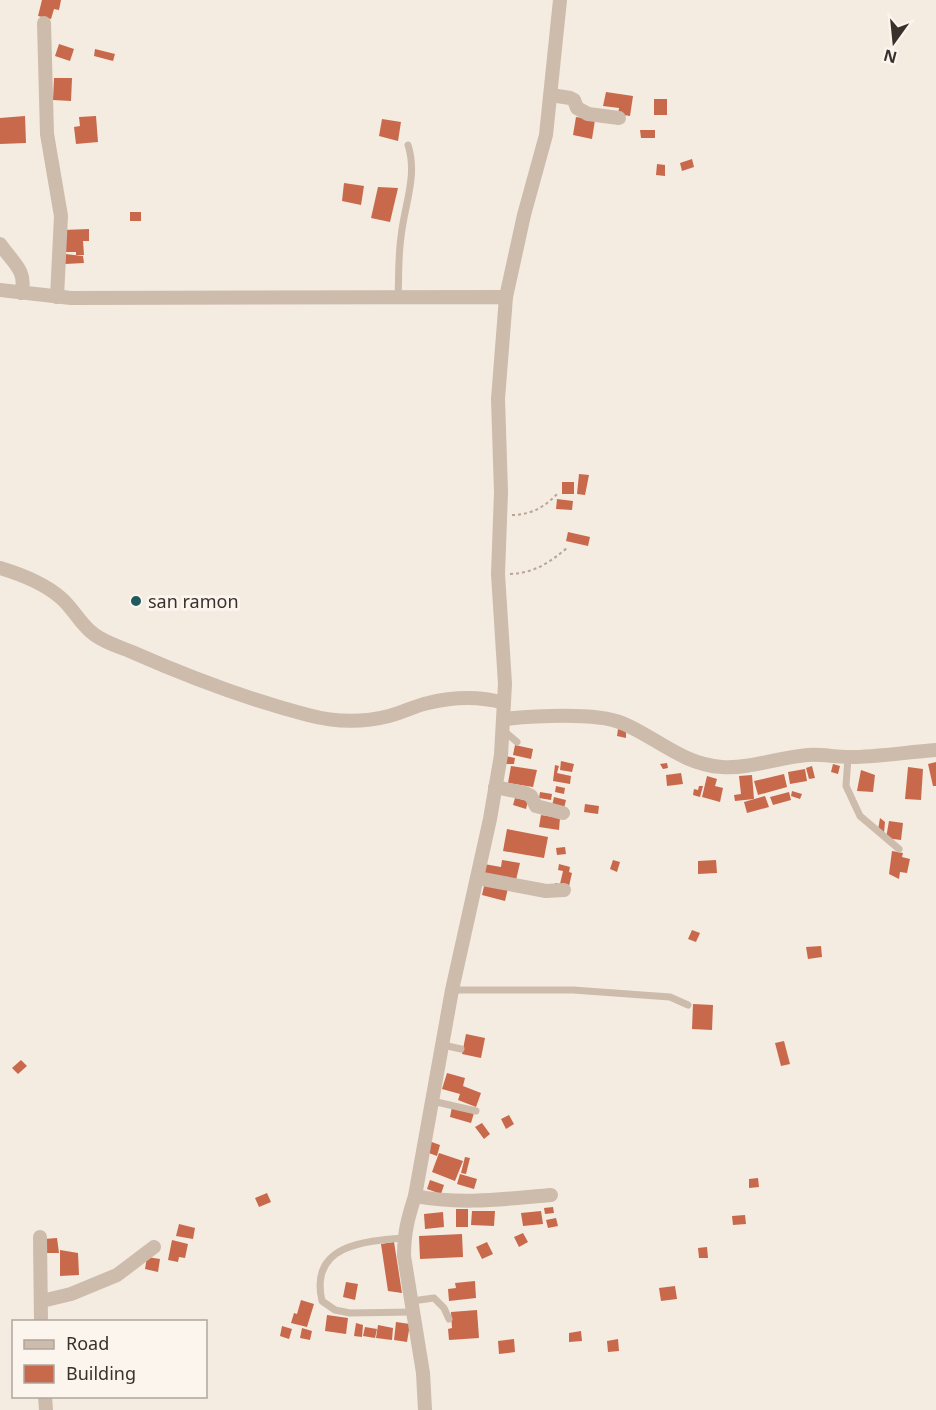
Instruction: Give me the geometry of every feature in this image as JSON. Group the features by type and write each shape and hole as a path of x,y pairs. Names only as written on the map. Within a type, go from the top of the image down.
{"street":[{"path":"425,1410 423,1373 404,1256 404,1238 415,1196 452,990 495,787 503,724 498,574 500,514 498,399 506,297 524,215 546,135 552,95 560,0"},
{"path":"44,23 46,134 61,216 57,297"},
{"path":"552,95 574,100 577,108 588,114 620,118"},
{"path":"0,244 25,282 21,293"},
{"path":"0,290 57,297 506,297"},
{"path":"0,568 37,583 61,598 94,635 105,641 230,693 309,716 352,722 388,717 427,703 447,700 478,698 504,703"},
{"path":"503,724 534,716 602,718 621,722 672,752 721,767 807,755 848,757 936,750"},
{"path":"495,787 525,793 531,796 536,806 563,813"},
{"path":"477,878 546,891 564,890"},
{"path":"415,1196 440,1201 471,1202 551,1195"},
{"path":"40,1237 41,1320"},
{"path":"42,1301 71,1294 117,1275 154,1247"}],"lane":[{"path":"398,298 400,238 412,175 413,159 408,146"},
{"path":"503,724 517,742"},
{"path":"848,757 846,786 860,816 899,849"},
{"path":"452,990 573,990 669,997 688,1005"},
{"path":"442,1045 461,1048"},
{"path":"432,1101 476,1111"},
{"path":"404,1238 353,1244 335,1253 323,1270 320,1290 322,1301 335,1310 350,1313 412,1306 434,1299 444,1308 449,1319"}],"path":[{"path":"500,514 515,515 532,512 545,506 559,492"},
{"path":"498,574 532,571 542,567 567,548"}],"building":[{"path":"42,0 61,0 59,10 54,9 51,19 38,16"},
{"path":"59,44 74,49 70,61 55,56"},
{"path":"95,49 115,54 113,61 94,56"},
{"path":"54,78 72,78 71,101 53,100"},
{"path":"606,92 633,96 630,116 618,114 619,108 603,106"},
{"path":"654,99 667,99 667,115 654,115"},
{"path":"25,116 26,143 0,144 0,118"},
{"path":"96,116 98,142 76,144 74,127 80,126 79,117"},
{"path":"576,117 595,120 592,139 573,135"},
{"path":"382,119 401,122 398,141 379,136"},
{"path":"640,130 655,130 655,138 641,138"},
{"path":"692,159 694,167 682,171 680,163"},
{"path":"657,164 665,165 665,176 656,175"},
{"path":"344,183 364,186 361,205 342,201"},
{"path":"378,187 398,188 390,222 371,218"},
{"path":"130,212 141,212 141,221 130,221"},
{"path":"89,229 89,241 83,241 84,255 76,255 76,252 63,252 63,230"},
{"path":"65,254 83,256 84,263 65,264"},
{"path":"579,474 589,475 585,495 577,494"},
{"path":"562,482 574,482 574,494 562,494"},
{"path":"557,499 573,501 572,510 556,509"},
{"path":"568,532 590,537 588,546 566,541"},
{"path":"618,729 626,731 626,738 617,736"},
{"path":"515,745 533,749 531,759 513,755"},
{"path":"506,756 515,758 514,764 505,764"},
{"path":"561,761 574,764 572,772 560,770"},
{"path":"936,762 936,786 933,786 928,764"},
{"path":"667,763 668,768 663,769 660,764"},
{"path":"833,764 840,766 838,774 831,772"},
{"path":"555,765 559,766 557,773 571,776 570,784 553,781"},
{"path":"511,766 537,770 533,787 508,783"},
{"path":"812,766 815,778 809,779 806,768"},
{"path":"908,767 923,769 921,800 905,799"},
{"path":"805,769 807,781 790,784 788,772"},
{"path":"861,770 875,775 873,792 857,791"},
{"path":"681,773 683,784 667,786 666,775"},
{"path":"784,774 787,787 758,795 754,781"},
{"path":"752,775 754,799 735,801 734,795 741,794 739,776"},
{"path":"707,776 717,779 715,786 723,788 720,802 702,797"},
{"path":"556,786 565,788 564,794 555,792"},
{"path":"699,786 703,786 700,797 693,795 694,789 698,790"},
{"path":"792,791 802,794 800,799 791,796"},
{"path":"540,792 552,794 551,800 539,798"},
{"path":"789,792 791,800 773,805 770,797"},
{"path":"765,796 769,807 747,813 744,802"},
{"path":"554,797 566,800 564,808 552,806"},
{"path":"515,798 528,801 526,809 513,805"},
{"path":"585,804 599,806 598,814 584,812"},
{"path":"541,815 560,818 559,830 539,827"},
{"path":"880,818 885,822 884,833 878,830"},
{"path":"889,821 903,823 901,840 886,838"},
{"path":"507,829 548,837 544,858 503,851"},
{"path":"565,847 566,854 557,855 556,848"},
{"path":"892,851 903,853 902,857 910,859 907,873 900,872 899,879 889,874"},
{"path":"502,860 520,863 516,880 482,874 484,864 501,867"},
{"path":"613,860 620,862 617,872 610,869"},
{"path":"716,860 717,873 698,874 698,861"},
{"path":"559,864 570,867 569,872 572,873 569,886 564,884 555,886 555,883 560,884 563,871 558,870"},
{"path":"485,882 508,888 505,901 482,895"},
{"path":"692,930 700,933 696,942 688,939"},
{"path":"821,946 822,957 808,959 806,947"},
{"path":"693,1004 713,1005 712,1030 692,1029"},
{"path":"466,1034 485,1038 481,1058 462,1054"},
{"path":"784,1041 790,1064 781,1066 775,1043"},
{"path":"21,1060 27,1066 18,1074 12,1068"},
{"path":"447,1073 465,1078 463,1086 481,1093 476,1107 458,1100 460,1094 442,1089"},
{"path":"452,1107 474,1113 471,1123 450,1117"},
{"path":"509,1115 514,1124 506,1129 501,1119"},
{"path":"482,1123 490,1134 484,1139 475,1127"},
{"path":"429,1141 440,1145 437,1156 426,1152"},
{"path":"439,1153 463,1161 455,1181 432,1172"},
{"path":"465,1157 470,1158 466,1174 461,1173"},
{"path":"460,1174 477,1179 474,1189 457,1184"},
{"path":"758,1178 759,1187 749,1188 749,1179"},
{"path":"430,1180 444,1185 441,1194 427,1189"},
{"path":"267,1193 271,1202 259,1207 255,1198"},
{"path":"553,1207 554,1213 545,1214 544,1208"},
{"path":"456,1209 468,1209 468,1227 456,1227"},
{"path":"472,1211 495,1211 494,1226 471,1225"},
{"path":"541,1211 543,1224 523,1226 521,1213"},
{"path":"443,1212 444,1227 425,1229 424,1214"},
{"path":"745,1215 746,1224 733,1225 732,1216"},
{"path":"556,1218 558,1226 548,1228 546,1220"},
{"path":"179,1224 195,1228 193,1239 176,1236"},
{"path":"523,1233 528,1242 519,1247 514,1237"},
{"path":"462,1234 463,1257 420,1259 419,1236"},
{"path":"57,1238 59,1253 45,1253 44,1239"},
{"path":"172,1240 188,1244 185,1258 179,1257 178,1262 168,1260"},
{"path":"394,1242 402,1293 388,1291 381,1244"},
{"path":"487,1242 493,1254 482,1259 476,1247"},
{"path":"707,1247 708,1258 699,1258 698,1248"},
{"path":"60,1250 78,1253 79,1275 60,1276"},
{"path":"147,1257 160,1259 158,1272 145,1269"},
{"path":"475,1281 476,1298 449,1301 448,1289 456,1288 455,1283"},
{"path":"346,1282 358,1284 355,1300 343,1297"},
{"path":"675,1286 677,1299 661,1301 659,1288"},
{"path":"301,1300 314,1304 307,1327 291,1323 294,1313 297,1314"},
{"path":"477,1310 479,1338 449,1340 448,1329 452,1328 451,1312"},
{"path":"327,1315 348,1318 346,1334 325,1331"},
{"path":"396,1322 410,1324 407,1342 394,1340"},
{"path":"356,1323 363,1325 362,1337 354,1336"},
{"path":"378,1325 393,1328 392,1340 376,1338"},
{"path":"282,1326 292,1329 289,1339 280,1336"},
{"path":"365,1327 377,1329 375,1338 363,1336"},
{"path":"302,1328 312,1331 310,1340 300,1338"},
{"path":"581,1331 582,1341 569,1342 569,1333"},
{"path":"514,1339 515,1352 499,1354 498,1341"},
{"path":"618,1339 619,1351 608,1352 607,1341"}],"place":[{"name":"san ramon","path":"136,601"}]}
